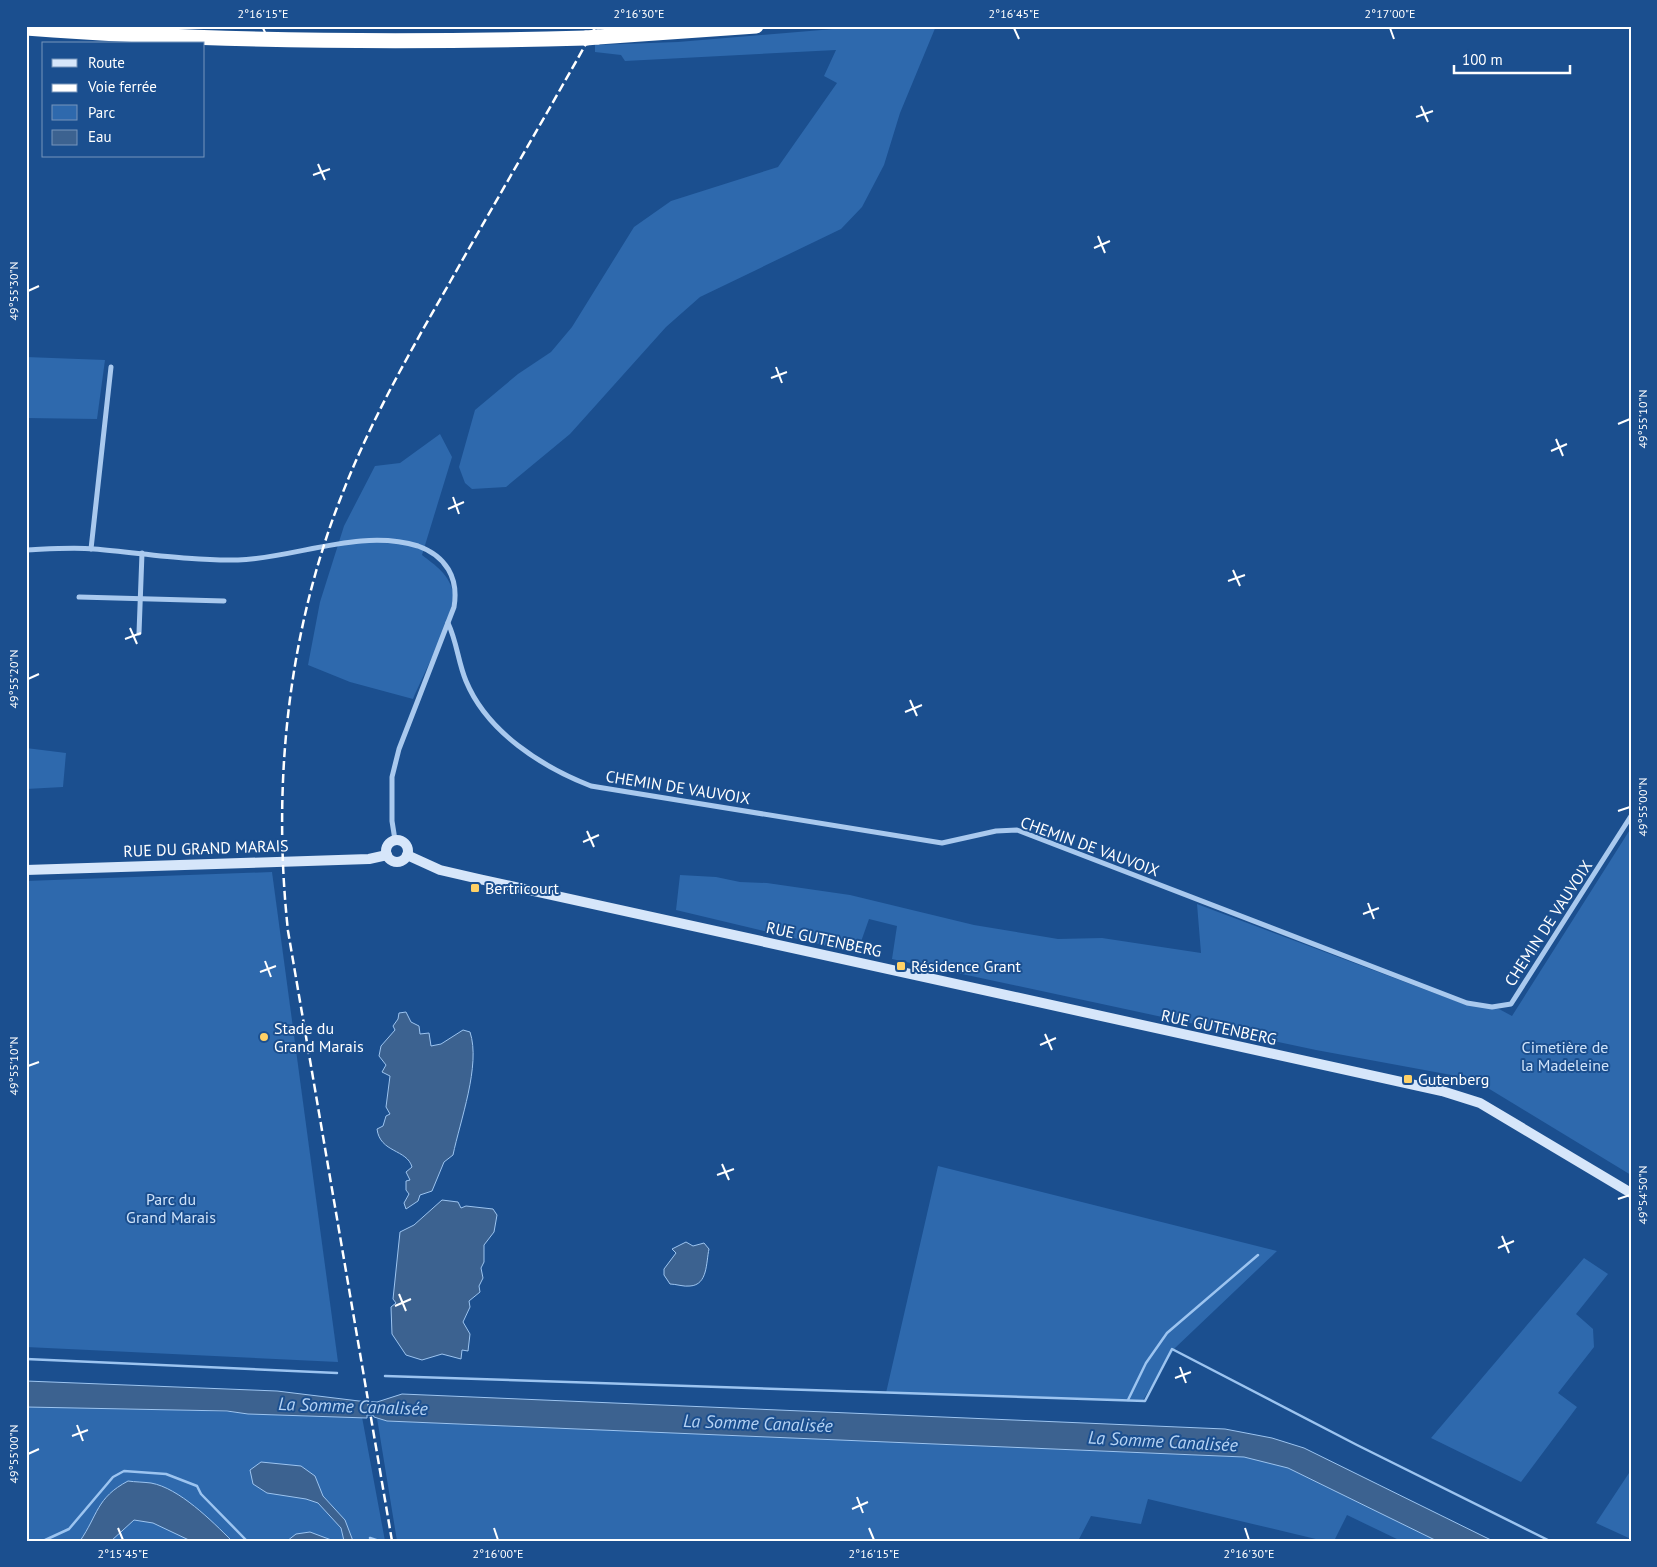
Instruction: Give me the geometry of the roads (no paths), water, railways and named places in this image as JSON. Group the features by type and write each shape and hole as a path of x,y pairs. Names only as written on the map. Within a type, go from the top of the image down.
{"highway":[{"path":"26,28 162,36 324,41 592,38 756,26"}],"street":[{"path":"92,549 111,367"},
{"path":"26,550 92,549 238,560 377,541 404,543 427,550 444,562 454,579 456,596 448,623 399,749 392,777 392,821 395,840"},
{"path":"139,633 142,553"},
{"path":"78,597 224,601"},
{"name":"CHEMIN DE VAUVOIX","path":"448,623 455,638 460,668 467,684 492,722 538,761 560,774 591,786 942,843 996,831 1017,830 1467,1003 1492,1007 1511,1004 1631,816"},
{"path":"395,840 405,844 407,855 399,862 391,860 387,855 387,846 395,840"},
{"name":"RUE DU GRAND MARAIS","path":"26,870 369,859 387,855"},
{"name":"RUE GUTENBERG","path":"407,855 440,870 479,880 1442,1091 1480,1103 1631,1193"}],"water":[{"path":"406,1012 411,1022 419,1026 420,1034 429,1033 431,1046 441,1044 463,1030 470,1032 473,1045 473,1060 468,1093 453,1155 444,1162 432,1191 420,1195 418,1201 406,1209 404,1203 409,1194 406,1190 406,1181 410,1180 406,1172 412,1167 405,1157 383,1143 377,1129 383,1126 386,1116 390,1114 386,1107 390,1076 382,1072 386,1065 379,1056 381,1046 395,1030 393,1026 398,1019 399,1013"},
{"path":"442,1200 458,1202 461,1208 466,1206 493,1209 497,1215 494,1232 484,1245 484,1262 481,1268 483,1278 479,1286 480,1292 469,1301 470,1307 463,1322 470,1334 468,1351 462,1350 461,1359 442,1354 422,1360 406,1355 392,1334 391,1307 396,1303 393,1299 400,1232 414,1225"},
{"path":"686,1242 693,1246 704,1243 709,1249 705,1272 700,1282 696,1285 670,1284 664,1275 664,1269 676,1253 672,1249"},
{"name":"La Somme Canalisée","path":"26,1381 277,1391 377,1402 402,1394 1225,1429 1272,1438 1304,1448 1493,1541 1437,1541 1288,1468 1244,1457 387,1421 373,1415 367,1415 367,1418 248,1414 227,1411 26,1407"},
{"path":"261,1462 301,1466 315,1476 323,1496 345,1520 353,1541 344,1541 341,1528 318,1503 306,1499 267,1493 253,1484 250,1470"},
{"path":"128,1481 151,1483 173,1491 194,1506 232,1541 191,1541 153,1523 134,1520 111,1541 80,1541 103,1501 117,1487"},
{"path":"310,1532 334,1541 287,1541 296,1534"}],"waterway":[{"path":"1128,1400 1146,1363 1167,1333 1258,1255"},
{"path":"385,1376 1145,1401 1172,1349 1357,1445 1550,1541"},
{"path":"26,1359 337,1373"},
{"path":"43,1541 69,1529 113,1477 124,1471 166,1474 197,1486 201,1494 247,1541"},
{"path":"371,1541 370,1538 379,1541"}],"railway":[{"path":"392,1541 288,931 282,819 284,763 289,708 297,653 309,598 324,544 366,438 421,333 596,26"}],"place":[{"name":"Bertricourt","path":"475,888"},
{"name":"Résidence Grant","path":"901,966"},
{"name":"Stade du Grand Marais","path":"264,1037"},
{"name":"Gutenberg","path":"1408,1079"}],"park label":[{"name":"Cimetière de la Madeleine","path":"1565,1056"},
{"name":"Parc du Grand Marais","path":"171,1208"}]}
